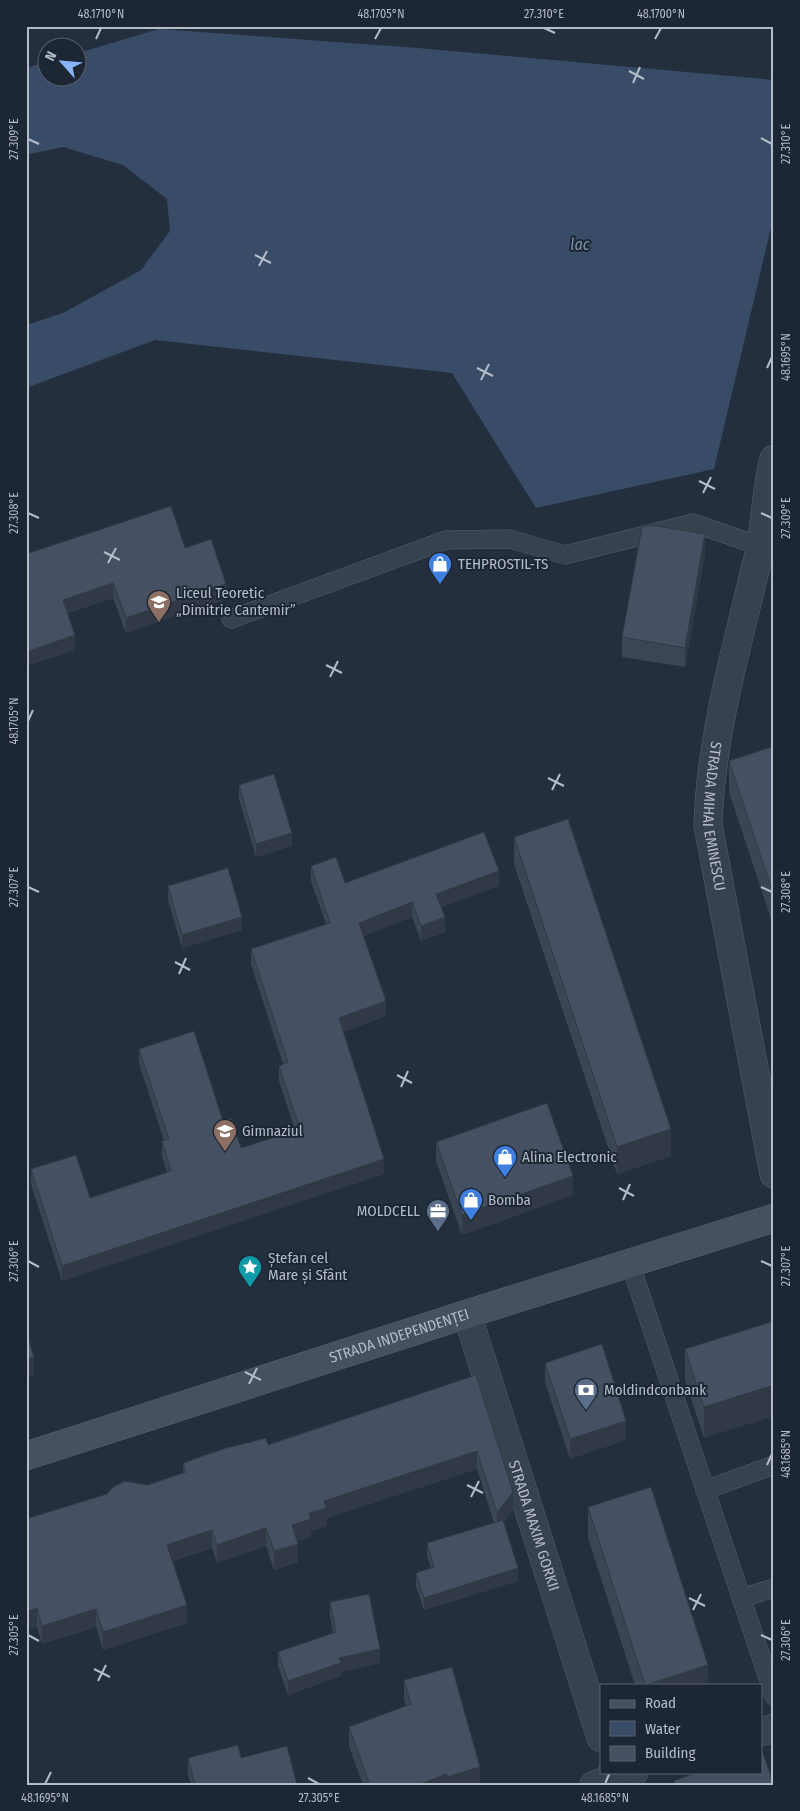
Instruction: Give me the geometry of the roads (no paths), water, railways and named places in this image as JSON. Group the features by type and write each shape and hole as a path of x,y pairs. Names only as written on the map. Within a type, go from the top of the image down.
{"main road":[{"name":"STRADA INDEPENDENȚEI","path":"26,1456 467,1314 774,1218"}],"street":[{"name":"STRADA MIHAI EMINESCU","path":"774,459 767,545 718,722 709,782 708,825 774,1174"},
{"name":"STRADA MAXIM GORKII","path":"467,1314 600,1735"},
{"path":"762,1732 774,1728"}],"lane":[{"path":"231,619 446,540 510,539 565,555 693,523 767,545"},
{"path":"630,1263 774,1696"},
{"path":"705,1490 774,1465"},
{"path":"741,1598 774,1588"}],"water":[{"name":"lac","path":"159,29 418,48 774,80 774,215 714,469 536,508 452,373 155,340 26,388 26,325 63,313 141,270 170,231 167,199 123,165 63,147 26,155 26,68 38,65 38,88 88,88 88,50"}],"place":[{"name":"TEHPROSTIL-TS","path":"440,585"},
{"name":"Liceul Teoretic „Dimitrie Cantemir”","path":"159,623"},
{"name":"Gimnaziul","path":"225,1152"},
{"name":"Alina Electronic","path":"505,1178"},
{"name":"Bomba","path":"471,1221"},
{"name":"MOLDCELL","path":"438,1232"},
{"name":"Ștefan cel Mare și Sfânt","path":"250,1288"},
{"name":"Moldindconbank","path":"586,1411"}]}
